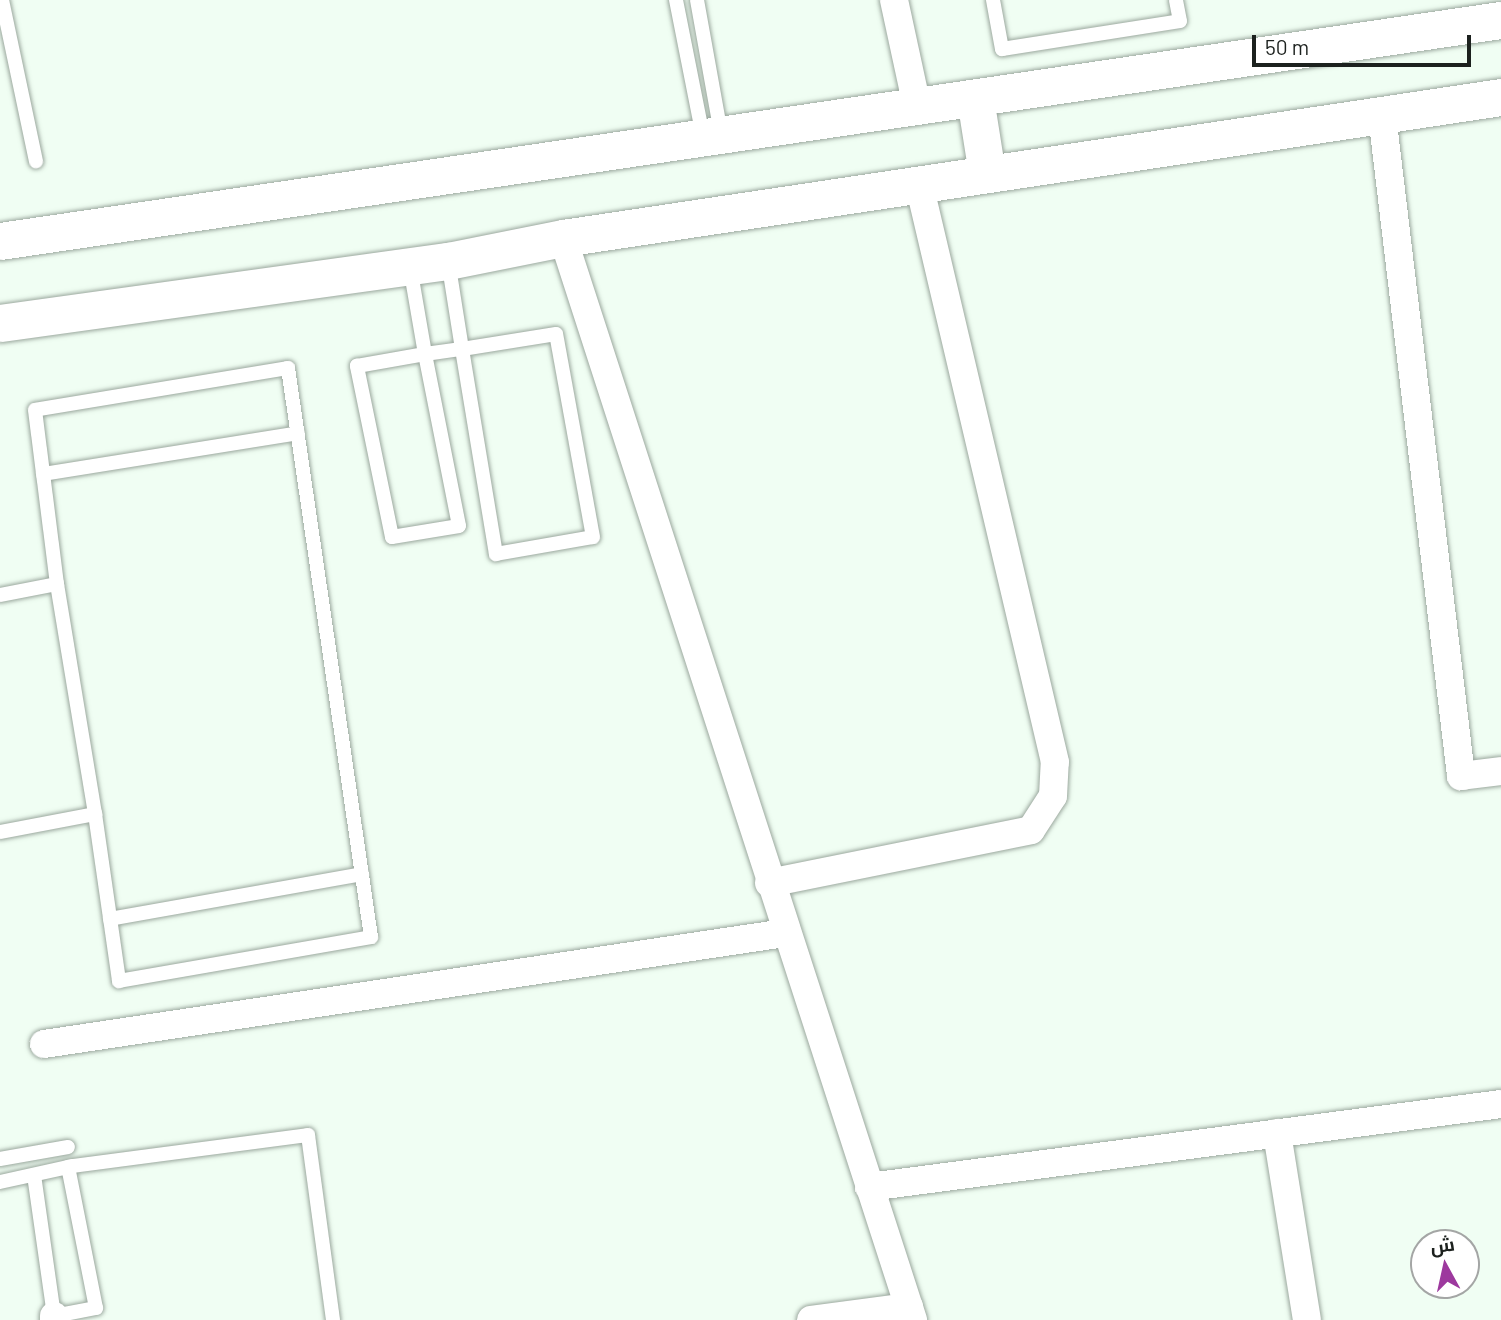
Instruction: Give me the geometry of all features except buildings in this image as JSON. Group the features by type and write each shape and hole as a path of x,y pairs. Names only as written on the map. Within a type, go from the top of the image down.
{"street":[{"path":"894,0 917,106"},
{"path":"0,241 1501,20"},
{"path":"975,97 987,174"},
{"path":"0,323 448,261 564,237 1501,97"},
{"path":"1382,115 1461,776 1501,771"},
{"path":"769,883 1031,830 1053,796 1055,762 919,184"},
{"path":"564,237 785,933 911,1313 811,1320"},
{"path":"44,1044 785,933"},
{"path":"869,1187 1501,1104"},
{"path":"1277,1133 1307,1320"}],"lane":[{"path":"2,0 36,160"},
{"path":"676,0 712,136"},
{"path":"697,0 712,136"},
{"path":"993,0 1002,49 1180,21 1176,0"},
{"path":"410,265 425,354 459,526 392,537 357,366 425,354 462,349 556,334 593,537 496,554 462,349 448,261"},
{"path":"288,368 371,937 119,981 57,584 43,474 35,410 288,368"},
{"path":"43,474 298,433"},
{"path":"0,595 57,584"},
{"path":"0,832 95,814"},
{"path":"110,919 362,874"},
{"path":"0,1182 68,1167 308,1135 333,1320"},
{"path":"0,1159 68,1147"},
{"path":"34,1175 54,1318 96,1308 68,1167"}]}
